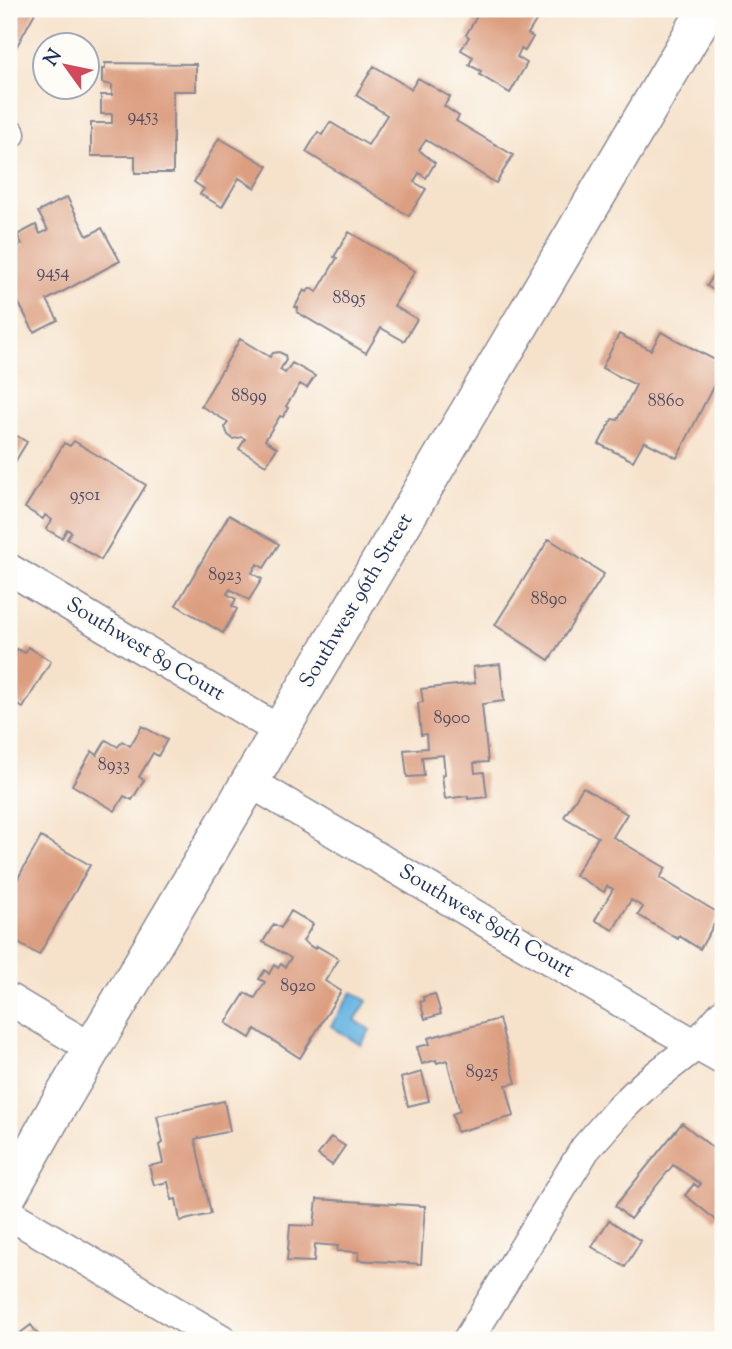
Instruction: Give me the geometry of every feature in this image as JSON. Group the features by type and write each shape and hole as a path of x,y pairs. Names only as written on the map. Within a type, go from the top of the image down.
{"street":[{"name":"Southwest 96th Street","path":"9,1193 707,9"},
{"name":"Southwest 89 Court","path":"9,569 280,732"},
{"name":"Southwest 89th Court","path":"250,782 723,1060"},
{"path":"9,999 93,1049"},
{"path":"468,1340 585,1149 620,1108 697,1044 723,1014"},
{"path":"9,1214 222,1340"}],"water":[{"path":"352,992 367,1001 355,1020 370,1030 361,1045 331,1026"}],"building":[{"path":"9,9 37,9 13,53 9,51"},
{"path":"481,9 543,9 528,34 533,37 525,51 521,49 517,57 527,63 510,93 480,75 481,71 469,65 473,57 461,50"},
{"path":"105,63 196,64 196,91 173,91 173,173 135,173 135,156 91,156 91,123 112,123 112,114 101,114 102,95 112,95 112,85 102,83 102,69 105,69"},
{"path":"374,66 411,89 418,78 450,97 444,106 459,116 456,121 513,155 496,183 426,140 419,150 435,163 426,178 419,173 414,182 426,189 409,216 306,152 318,132 322,135 330,122 368,145 387,115 356,95"},
{"path":"219,138 268,166 255,188 239,178 222,207 200,194 204,189 194,182"},
{"path":"67,197 87,236 102,228 120,261 47,300 58,320 34,332 9,285 9,245 15,241 18,246 22,244 17,235 36,225 40,234 48,230 38,212"},
{"path":"349,232 415,271 394,306 417,319 404,341 381,328 366,353 297,312 298,308 295,307 304,290 307,292 310,288 317,292"},
{"path":"723,260 723,296 707,286"},
{"path":"661,332 723,364 723,367 677,458 644,441 633,461 599,444 612,419 618,420 636,385 602,368 619,334 651,350"},
{"path":"240,339 270,357 279,352 285,355 286,360 280,370 285,373 292,363 315,376 307,388 300,384 286,406 288,408 283,417 280,416 265,440 277,448 266,465 239,449 245,439 233,439 228,435 225,427 228,422 201,406"},
{"path":"9,431 27,442 9,472"},
{"path":"74,441 146,485 101,560 67,539 71,532 67,529 62,538 46,529 52,520 45,515 43,519 25,508 64,443 70,446"},
{"path":"229,515 279,544 264,568 257,564 252,573 262,579 249,600 230,589 227,594 236,599 232,606 237,609 223,633 176,605"},
{"path":"549,539 604,574 549,660 495,625"},
{"path":"28,647 51,661 23,708 9,700 9,654 13,656 17,649 25,653"},
{"path":"500,664 504,701 482,704 488,762 474,763 475,773 484,772 487,797 445,799 443,755 422,757 424,776 407,777 404,750 427,748 426,734 421,735 418,703 423,702 421,689 475,683 473,667"},
{"path":"142,726 167,740 158,756 153,753 139,777 144,780 132,800 124,796 115,811 72,785 92,751 97,755 106,740 118,747 122,741 130,746"},
{"path":"583,787 627,814 613,837 666,868 660,878 720,914 700,949 638,915 643,907 631,900 613,930 595,920 613,889 607,886 604,892 575,875 598,837 564,817"},
{"path":"41,837 90,865 39,955 9,938 9,894"},
{"path":"291,911 313,924 303,941 339,959 325,981 341,991 300,1058 255,1029 250,1038 226,1023 245,993 255,998 265,982 259,979 265,970 269,974 274,965 278,968 281,964 285,967 291,958 263,942 274,924 281,928"},
{"path":"435,994 441,1014 425,1019 420,1002 424,1001 423,997"},
{"path":"499,1019 516,1083 506,1085 514,1116 457,1132 452,1114 460,1111 447,1060 422,1064 417,1047 430,1044 428,1038"},
{"path":"422,1072 429,1101 408,1106 401,1078"},
{"path":"224,1101 230,1131 195,1139 211,1214 180,1221 176,1199 172,1200 168,1182 154,1185 149,1166 163,1163 159,1145 163,1143 157,1116"},
{"path":"682,1123 723,1156 723,1211 716,1220 685,1195 694,1184 698,1187 701,1184 673,1165 630,1219 615,1206"},
{"path":"331,1137 345,1146 332,1165 318,1155"},
{"path":"317,1199 425,1206 421,1264 358,1260 359,1252 337,1251 338,1246 315,1244 314,1262 287,1261 290,1225 314,1226"},
{"path":"609,1220 641,1241 625,1267 592,1247"},
{"path":"31,1325 42,1340 11,1340"}]}
